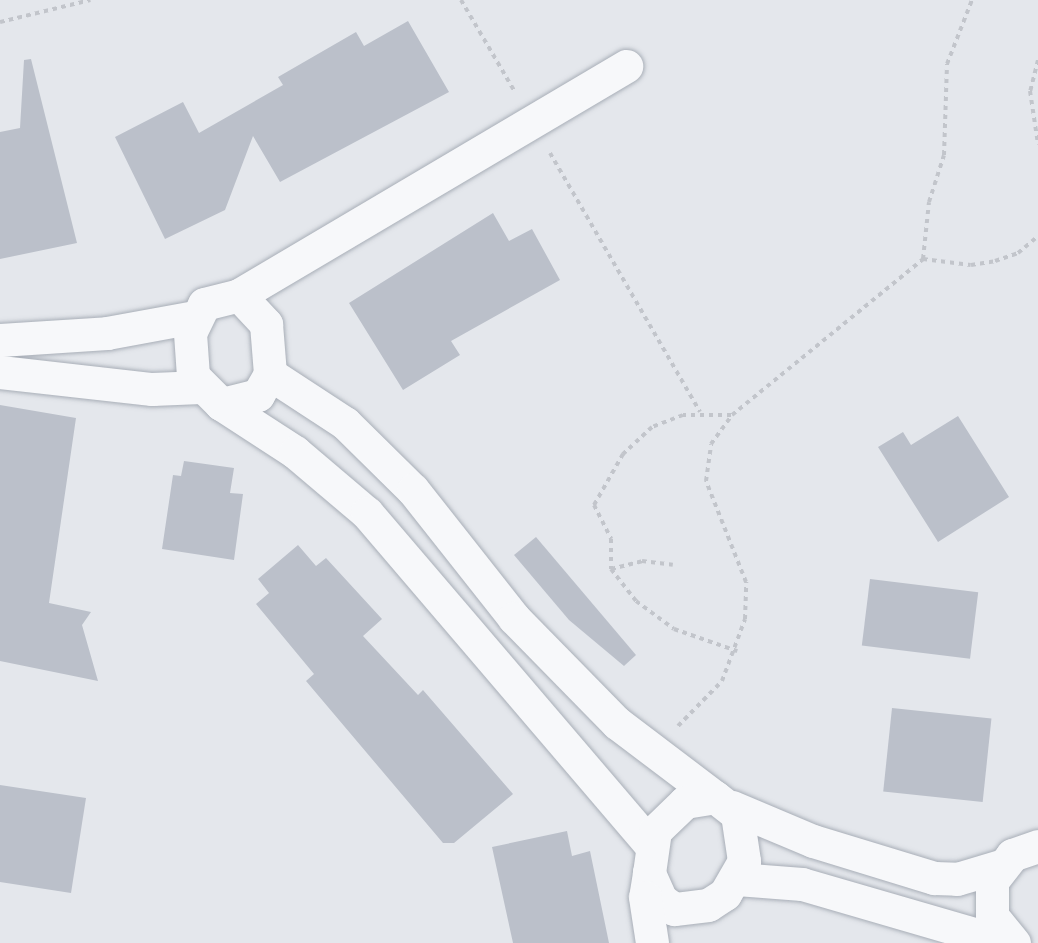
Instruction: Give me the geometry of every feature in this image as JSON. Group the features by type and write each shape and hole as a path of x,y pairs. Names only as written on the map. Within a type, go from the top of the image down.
{"street":[{"path":"0,340 40,338 194,317 215,297 239,295 530,119 626,66"},
{"path":"0,372 41,374 211,396 258,395 270,374 266,324 239,295"},
{"path":"194,317 189,349 211,396 295,452 367,513 650,859 666,905 699,907"},
{"path":"40,338 41,374"},
{"path":"270,374 345,423 413,490 514,618 617,723 724,802 804,838 934,878 957,879 1001,866"},
{"path":"652,943 645,897 650,859 667,814 685,802 724,802"},
{"path":"668,943 684,918 724,894 737,879 745,842 724,802"},
{"path":"1014,943 1000,931 989,898 1001,866 1012,855 1038,846"},
{"path":"737,879 802,884 1005,943"}],"path":[{"path":"0,21 90,0"},
{"path":"461,0 700,412"},
{"path":"645,744 701,708 737,651 746,582 706,481 711,444 732,415 923,259 929,202 944,155 947,64 972,0"},
{"path":"1038,60 1030,91 1038,144"},
{"path":"923,259 970,265 995,261 1018,254 1038,236"},
{"path":"732,415 700,412 652,427 611,470 594,506 611,539 611,568 650,614 703,642 737,651"},
{"path":"611,568 642,561 672,565"}],"building":[{"path":"408,21 449,92 280,182 253,136 225,210 165,239 115,137 183,102 199,133 283,85 278,77 356,32 364,46"},
{"path":"31,59 77,243 0,259 0,132 20,128 24,60"},
{"path":"493,213 509,241 532,229 560,280 451,341 460,355 403,390 349,303"},
{"path":"0,405 76,418 49,603 91,612 82,625 98,681 0,661"},
{"path":"958,416 1009,497 938,542 878,447 903,432 911,445"},
{"path":"184,461 234,468 230,493 243,494 234,560 162,549 173,475 181,476"},
{"path":"536,537 636,655 624,666 569,620 514,555"},
{"path":"298,545 316,566 326,558 382,619 363,636 418,695 423,690 513,794 454,843 443,843 306,681 314,674 256,604 269,593 258,579"},
{"path":"870,579 978,592 970,659 862,646"},
{"path":"892,708 991,718 983,802 883,792"},
{"path":"0,785 86,798 71,893 0,882"},
{"path":"567,831 572,856 590,851 609,943 513,943 492,847"}]}
